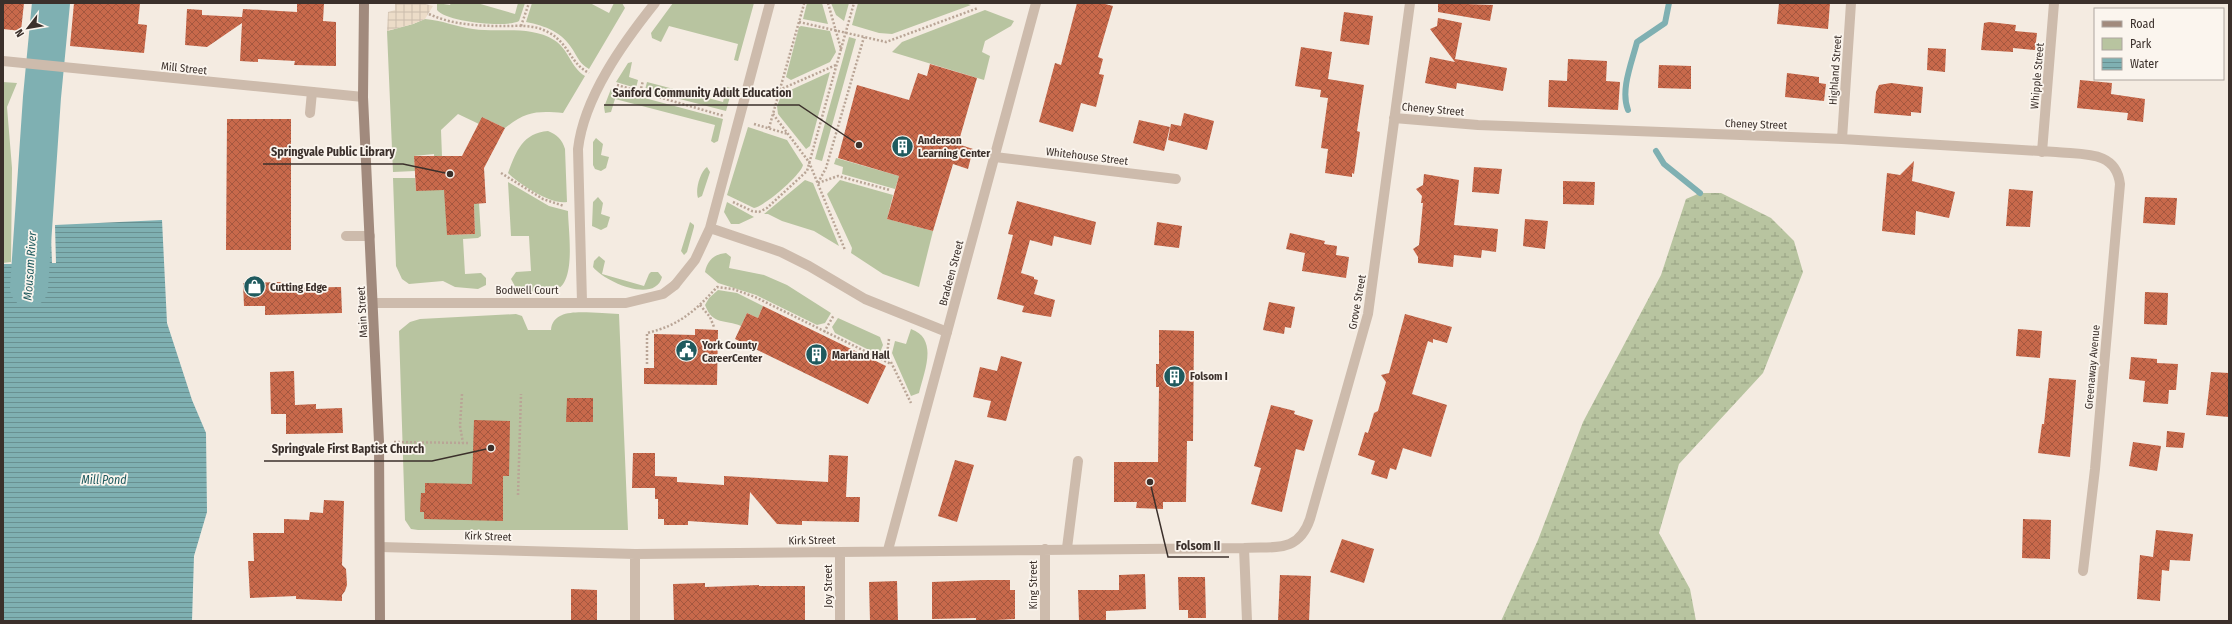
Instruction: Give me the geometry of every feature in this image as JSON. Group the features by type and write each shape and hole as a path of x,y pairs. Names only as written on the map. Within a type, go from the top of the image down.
{"main road":[{"name":"Main Street","path":"364,3 363,97 374,303 379,442 380,621"}],"street":[{"path":"582,302 578,149 584,121 593,98 617,54 655,3"},
{"name":"Bodwell Court","path":"374,303 626,303 646,300 663,294 675,285 696,260 710,228 770,3"},
{"name":"Bradeen Street","path":"888,550 1036,3"},
{"name":"Grove Street","path":"1244,548 1294,543 1304,536 1306,530 1368,314 1410,3"},
{"name":"Highland Street","path":"1842,139 1851,3"},
{"name":"Whipple Street","path":"2042,152 2054,3"},
{"name":"Mill Street","path":"3,61 363,97"},
{"path":"310,113 312,92"},
{"name":"Cheney Street","path":"1394,118 1478,125 1842,139 2042,152 2091,156 2105,159 2115,166"},
{"name":"Whitehouse Street","path":"995,157 1176,178"},
{"name":"Greenaway Avenue","path":"2083,571 2096,461 2119,198 2120,178 2115,166"},
{"path":"710,228 782,252 865,299 947,332"},
{"path":"346,236 370,236"},
{"path":"1067,548 1078,461"},
{"name":"Kirk Street","path":"380,547 635,554 1067,548 1244,548"},
{"path":"1244,548 1247,621"},
{"name":"King Street","path":"1045,549 1045,621"},
{"name":"Joy Street","path":"840,552 840,621"},
{"path":"635,554 635,621"}],"path":[{"path":"521,26 529,3"},
{"path":"828,3 841,49"},
{"path":"719,195 752,211 758,212 767,208 807,171 854,3"},
{"path":"788,134 769,129 804,4"},
{"path":"799,22 886,42 978,8"},
{"path":"818,183 826,168 864,36"},
{"path":"779,90 836,65"},
{"path":"640,92 643,81"},
{"path":"773,114 810,162 846,250"},
{"path":"501,173 543,199 580,210"},
{"path":"818,183 838,176 890,190"},
{"path":"647,364 647,333 677,323 700,305 717,287 733,289 754,297 891,364"},
{"path":"700,305 710,317 714,327"},
{"path":"824,332 834,315"},
{"path":"889,339 886,354 891,364 913,407 926,412"},
{"path":"462,394 460,426 463,443"},
{"path":"518,495 521,394"},
{"path":"379,442 468,443"}],"green space":[{"path":"437,3 450,5 451,3 477,3 515,14 518,3 525,3 519,21 512,23 490,24 452,18 437,10"},
{"path":"532,3 590,3 609,13 614,3 622,3 625,8 589,69 581,63 569,44 559,34 547,28 526,22"},
{"path":"673,3 754,3 738,61 734,60 738,44 669,26 661,42 652,38 651,33"},
{"path":"807,3 822,3 828,24 803,19"},
{"path":"831,3 849,3 844,21 836,15"},
{"path":"858,3 965,3 971,5 892,34 879,33 852,25"},
{"path":"985,10 1014,21 1011,26 985,41 982,52 990,56 984,80 892,52 902,42"},
{"path":"425,19 473,29 514,30 545,35 554,40 563,48 576,68 585,76 563,113 532,113 519,118 505,128 482,117 479,124 458,114 441,130 442,157 434,157 434,154 414,156 415,171 393,172 387,31"},
{"path":"801,26 830,31 836,52 830,62 791,80 786,77 799,27"},
{"path":"849,37 856,39 822,161 815,159"},
{"path":"632,62 629,77 638,80 636,88 616,82 628,63"},
{"path":"830,72 810,146 806,149 778,114 777,106 781,96 784,93"},
{"path":"3,82 17,83 7,107 12,168 11,262 3,263"},
{"path":"647,82 723,102 727,87 730,88 731,93 726,111 645,90"},
{"path":"611,89 723,119 718,141 714,143 711,141 715,125 615,99 611,112 605,113 604,107"},
{"path":"748,127 787,140 803,165 796,176 782,190 766,202 754,208 727,195"},
{"path":"548,131 559,138 565,149 567,202 560,202 544,197 527,188 508,173 514,157 526,139 539,132"},
{"path":"596,138 603,144 601,155 609,157 606,168 601,171 595,169 593,165 593,142"},
{"path":"836,158 899,176 895,189 842,174 843,167 834,164"},
{"path":"707,167 710,172 702,196 698,198 697,190 699,181 704,169"},
{"path":"393,178 415,178 416,191 446,188 447,235 475,234 474,204 479,203 481,236 478,238 463,239 465,274 481,273 486,278 486,285 478,289 455,287 443,281 409,284 402,279 396,266"},
{"path":"805,180 813,183 839,246 814,231 782,221 768,214 764,214"},
{"path":"840,180 893,195 887,219 933,231 919,287 883,274 851,253 852,248 827,194"},
{"path":"508,182 549,206 568,211 570,242 569,267 562,286 555,290 542,292 521,291 516,288 511,279 516,272 531,271 529,236 511,236"},
{"path":"1700,193 1721,193 1771,218 1794,241 1803,272 1763,373 1679,464 1659,533 1690,589 1696,621 1501,621 1538,540 1583,422 1661,275 1686,199"},
{"path":"598,197 603,203 601,214 610,217 607,227 601,230 592,226 593,202"},
{"path":"727,202 754,217 739,224 731,224 724,212"},
{"path":"690,222 694,225 694,227 687,252 684,255 681,251"},
{"path":"726,253 731,257 729,268 764,275 787,285 831,313 825,323 817,325 756,295 718,283 705,272 706,268 709,261 718,255"},
{"path":"599,256 605,261 602,274 644,286 651,272 658,272 662,277 658,285 650,289 640,290 629,288 608,279 593,267 594,261"},
{"path":"718,290 737,293 763,306 758,318 747,313 741,326 716,319 708,312 705,305 709,298"},
{"path":"571,313 619,314 628,530 411,529 405,520 399,331 410,322 420,319 516,314 522,316 528,330 551,330 553,323 557,318"},
{"path":"838,318 880,337 883,345 879,355 835,333 832,327"},
{"path":"911,329 920,334 925,340 927,357 919,393 911,396 892,353 895,341 906,344"}],"shaded area":[{"path":"395,3 422,3 433,6 425,19 387,31 388,12 395,10"}],"water":[{"name":"Mill Pond","path":"162,220 167,323 192,400 206,433 207,512 194,556 192,621 3,621 3,264 16,264 15,237 51,236 52,263 56,263 55,225"}],"building":[{"path":"3,3 24,3 21,31 3,29"},
{"path":"74,3 140,3 138,24 147,25 144,53 70,46"},
{"path":"297,3 324,3 323,21 336,22 336,66 294,65 295,61 258,59 258,62 240,61 242,23 207,47 185,45 187,9 202,10 202,15 242,17 243,9 297,12"},
{"path":"1077,3 1101,3 1113,6 1098,57 1103,59 1099,74 1104,75 1096,107 1081,103 1073,132 1039,122 1055,63 1061,65"},
{"path":"1438,3 1493,5 1490,21 1438,12"},
{"path":"1779,3 1830,3 1828,29 1777,24"},
{"path":"1344,12 1373,16 1369,45 1340,41"},
{"path":"1438,18 1462,23 1455,59 1507,68 1503,91 1457,83 1456,89 1425,83 1430,57 1455,62 1430,29 1437,26"},
{"path":"1989,22 2016,25 2015,31 2037,33 2035,50 2013,48 2013,52 1981,50 1984,23"},
{"path":"1301,47 1332,52 1328,79 1364,85 1357,131 1360,132 1354,174 1352,173 1352,177 1325,173 1328,149 1321,148 1328,98 1320,97 1321,90 1295,86"},
{"path":"1928,48 1946,49 1945,72 1927,70"},
{"path":"1568,59 1607,61 1606,81 1620,82 1618,110 1548,107 1549,80 1567,81"},
{"name":"Anderson Learning Center","path":"930,64 977,78 958,144 973,149 968,169 953,164 933,231 887,219 899,176 838,158 857,85 909,100 918,73 927,76"},
{"path":"1659,65 1691,66 1691,89 1658,88"},
{"path":"1787,73 1819,77 1819,83 1826,84 1824,101 1785,97"},
{"path":"2080,80 2112,83 2111,94 2145,99 2143,122 2127,120 2128,113 2077,108"},
{"path":"1891,83 1923,87 1921,113 1911,112 1911,116 1874,113 1876,92 1879,85"},
{"path":"1184,113 1214,121 1207,150 1168,140 1171,124 1181,126"},
{"path":"482,117 505,128 484,168 486,203 474,204 475,234 447,235 444,190 416,191 414,156 462,156"},
{"path":"227,119 291,119 291,250 226,250"},
{"path":"1139,120 1170,127 1164,151 1133,143"},
{"path":"1914,161 1912,181 1955,192 1949,218 1916,211 1915,235 1882,231 1887,173 1900,175"},
{"path":"1474,167 1502,169 1499,194 1472,192"},
{"path":"1424,174 1459,180 1454,225 1498,229 1496,252 1482,250 1481,258 1454,255 1453,267 1418,263 1418,257 1413,249 1419,245 1423,203 1421,203 1422,196 1416,189 1423,185"},
{"path":"1563,181 1595,182 1594,205 1563,204"},
{"path":"2009,189 2033,191 2030,227 2006,226"},
{"path":"2145,197 2177,198 2175,225 2143,223"},
{"path":"1017,201 1096,222 1091,245 1054,236 1052,246 1030,240 1021,273 1034,277 1034,279 1038,280 1034,294 1055,300 1051,317 1022,312 1024,306 997,299 1013,235 1008,234"},
{"path":"1525,219 1548,221 1545,249 1523,246"},
{"path":"1157,222 1182,226 1179,248 1154,245"},
{"path":"1290,233 1325,241 1324,244 1337,246 1336,255 1349,257 1346,278 1302,271 1305,253 1286,249"},
{"path":"282,282 282,288 341,287 342,313 265,315 265,306 244,306 243,283"},
{"path":"2145,292 2168,293 2167,325 2144,324"},
{"path":"1269,302 1295,307 1291,328 1285,327 1284,334 1263,330"},
{"name":"Marland Hall","path":"763,306 886,366 868,404 735,339 747,313 758,318"},
{"path":"1405,314 1452,327 1447,343 1433,339 1433,343 1428,341 1412,394 1447,405 1431,457 1403,448 1396,470 1390,468 1387,479 1371,474 1375,461 1358,455 1365,432 1368,433 1374,413 1378,411 1386,382 1381,375 1389,373"},
{"name":"York County CareerCenter","path":"695,329 718,330 717,385 644,384 644,368 654,368 654,334 695,335"},
{"path":"2018,329 2042,331 2040,358 2016,356"},
{"path":"1159,330 1194,331 1193,441 1187,441 1186,502 1163,502 1163,509 1136,508 1137,502 1114,502 1114,462 1158,462 1159,387 1156,387 1156,364 1159,364"},
{"path":"1001,356 1022,362 1006,421 987,417 991,401 973,397 980,367 997,371"},
{"path":"2131,357 2157,359 2157,363 2178,364 2176,390 2169,390 2168,404 2143,402 2145,381 2129,379"},
{"path":"294,371 295,405 316,404 316,409 342,408 343,433 286,434 286,414 271,414 270,372"},
{"path":"2211,372 2229,373 2229,417 2206,415"},
{"path":"2049,378 2076,380 2070,457 2038,453 2042,424 2044,424"},
{"path":"567,398 593,398 593,422 566,422"},
{"path":"1271,405 1295,411 1294,414 1313,420 1304,451 1296,449 1282,512 1251,504 1261,468 1254,466"},
{"path":"474,420 510,421 509,476 503,476 503,521 424,519 424,512 420,512 421,493 425,493 425,483 472,484"},
{"path":"2167,431 2185,433 2183,448 2166,447"},
{"path":"2133,442 2161,446 2157,471 2129,466"},
{"path":"633,453 655,453 655,476 677,477 677,482 724,485 724,476 828,482 829,455 848,456 846,497 860,497 859,522 802,521 802,525 777,524 750,492 748,525 688,521 688,525 664,525 664,519 658,519 658,499 655,499 655,488 632,488"},
{"path":"955,460 974,465 957,522 938,516"},
{"path":"324,500 344,501 342,565 346,569 347,585 342,595 342,601 296,599 296,596 250,598 248,561 254,561 253,533 284,533 284,519 309,520 310,512 323,513"},
{"path":"2023,519 2051,520 2050,559 2022,558"},
{"path":"2156,530 2193,534 2190,561 2170,560 2169,571 2162,570 2160,601 2137,599 2140,555 2153,557"},
{"path":"1342,539 1374,549 1364,583 1330,572"},
{"path":"1145,574 1146,609 1106,611 1106,621 1079,621 1078,590 1119,590 1119,575"},
{"path":"1280,575 1311,576 1309,621 1278,621"},
{"path":"1178,577 1205,577 1206,618 1188,618 1188,610 1179,610"},
{"path":"1010,580 1010,590 1015,590 1015,619 976,621 976,618 932,619 932,582"},
{"path":"897,581 898,621 870,621 869,582"},
{"path":"705,583 705,587 759,585 805,586 805,621 674,621 673,584"},
{"path":"571,589 597,590 597,621 571,621"}],"waterway":[{"name":"Mousam River","path":"29,288 42,97 51,3"},
{"path":"1628,110 1625,94 1626,85 1637,42 1665,23 1669,3"},
{"path":"1656,151 1664,164 1700,193"}],"place":[{"name":"Sanford Community Adult Education","path":"859,145"},
{"name":"Anderson Learning Center","path":"903,146"},
{"name":"Springvale Public Library","path":"450,174"},
{"name":"Cutting Edge","path":"255,287"},
{"name":"York County CareerCenter","path":"686,351"},
{"name":"Marland Hall","path":"816,355"},
{"name":"Folsom I","path":"1175,376"},
{"name":"Springvale First Baptist Church","path":"491,448"},
{"name":"Folsom II","path":"1150,482"}]}
